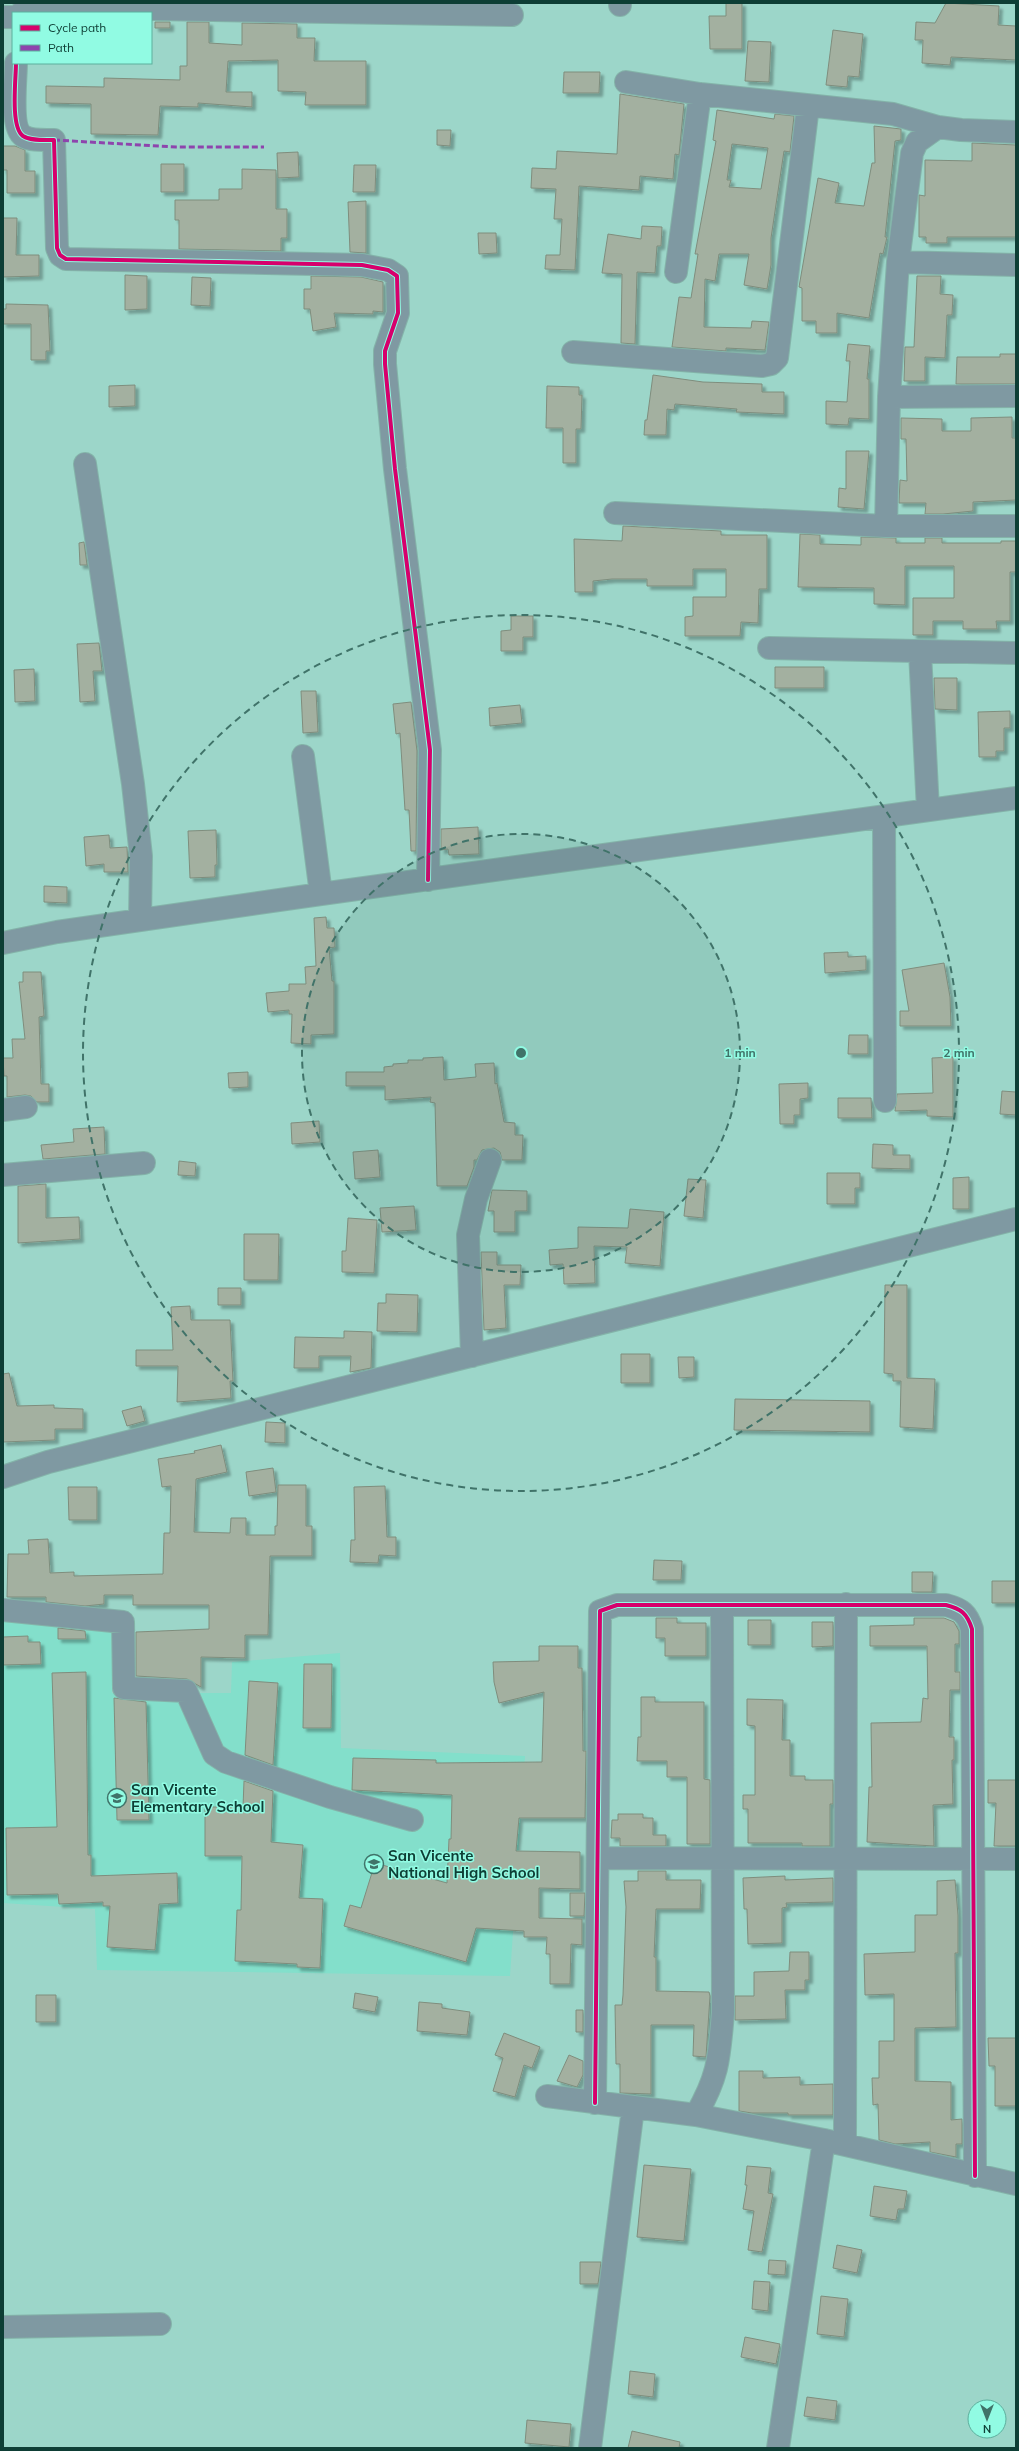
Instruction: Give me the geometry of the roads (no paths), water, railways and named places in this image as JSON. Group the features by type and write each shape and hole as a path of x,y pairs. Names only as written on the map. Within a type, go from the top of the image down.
{"street":[{"path":"24,12 37,7 140,5 225,11 512,15"},
{"path":"16,64 15,120 18,130 28,138 54,140 57,248 60,255 66,259 354,264 388,270 397,276 398,313 385,351 385,364 395,469 430,750 428,880"},
{"path":"626,82 700,94 908,117 938,127 1016,132"},
{"path":"676,272 700,94"},
{"path":"574,352 762,366 770,364 777,358 808,106"},
{"path":"886,526 889,397 898,262 912,153 918,142 938,127"},
{"path":"898,262 1016,265"},
{"path":"889,397 1016,396"},
{"path":"85,464 133,784 141,856 140,920"},
{"path":"616,513 886,526 1016,526"},
{"path":"769,648 1016,653"},
{"path":"920,652 928,810"},
{"path":"303,756 321,894"},
{"path":"3,943 58,932 321,894 1016,798"},
{"path":"884,816 884,1100"},
{"path":"3,1110 26,1107"},
{"path":"472,1356 468,1235 476,1199 490,1160"},
{"path":"3,1175 144,1163"},
{"path":"3,1477 48,1462 1016,1219"},
{"path":"845,2144 847,1859 846,1604"},
{"path":"595,2103 600,1611 617,1606 846,1604 946,1605 960,1609 968,1616 972,1628 976,2176"},
{"path":"696,2115 710,2090 719,2064 723,2013 724,1860 722,1605"},
{"path":"3,1610 123,1622 124,1688 186,1691 214,1754 226,1762 330,1797 412,1820"},
{"path":"598,1858 724,1860 1016,1859"},
{"path":"548,2096 696,2115 845,2144 976,2176 1016,2184"},
{"path":"590,2448 633,2108"},
{"path":"778,2448 824,2140"},
{"path":"3,2327 160,2324"}],"place":[{"name":"San Vicente Elementary School","path":"117,1798"},
{"name":"San Vicente National High School","path":"374,1864"}]}
